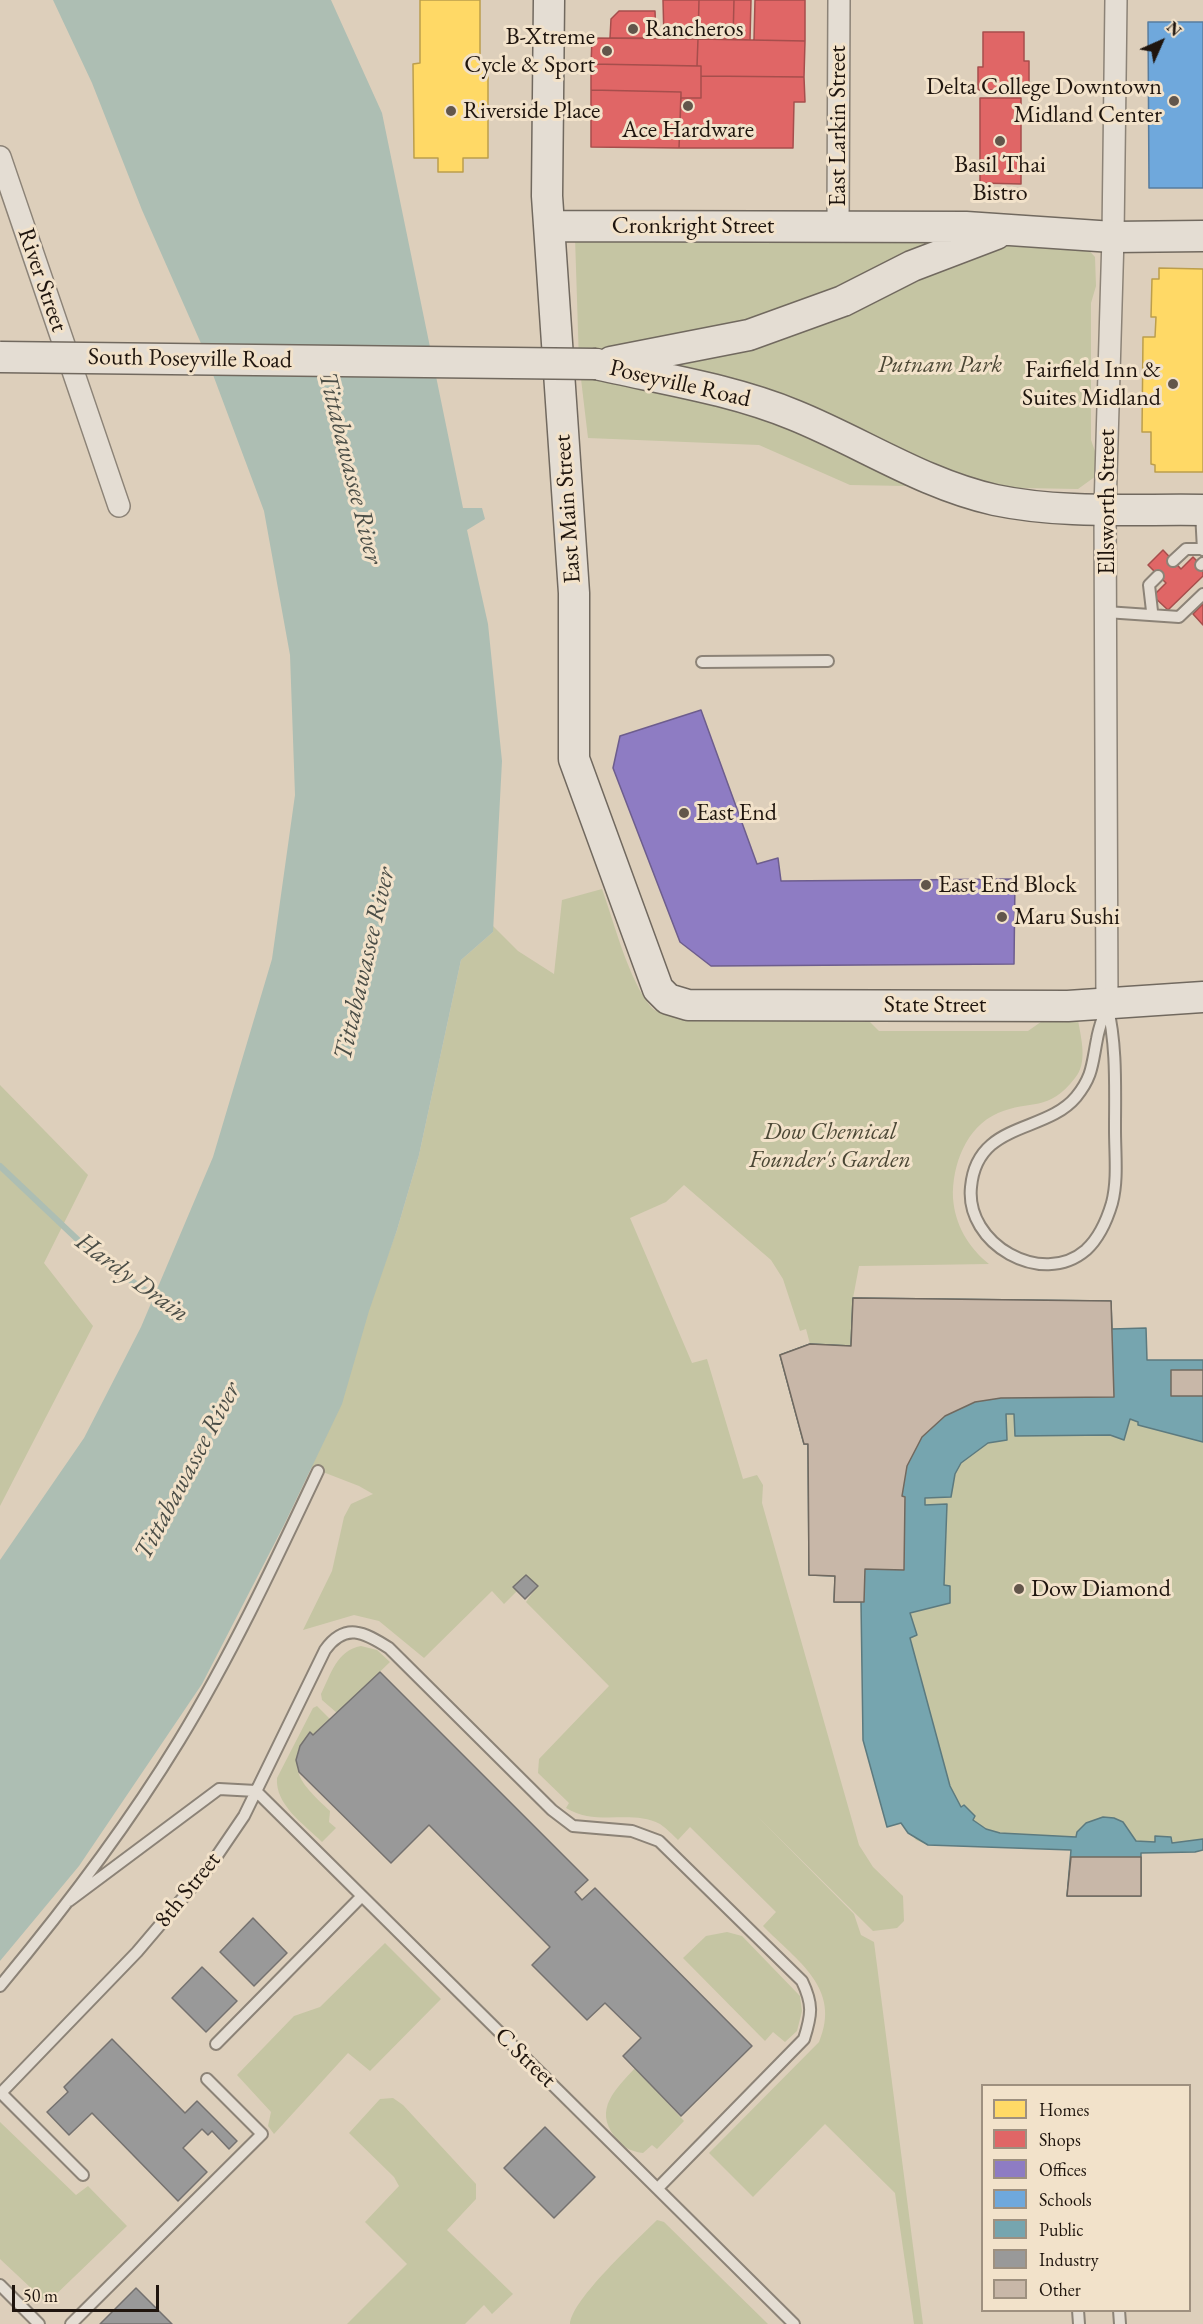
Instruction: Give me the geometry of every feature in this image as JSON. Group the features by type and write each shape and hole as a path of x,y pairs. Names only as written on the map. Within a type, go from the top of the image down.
{"street":[{"name":"East Main Street","path":"549,0 547,169 574,593 574,759 658,989 668,999"},
{"name":"East Larkin Street","path":"839,0 838,226 966,227 1007,230"},
{"name":"Ellsworth Street","path":"1107,1004 1105,509 1113,237 1116,0"},
{"name":"River Street","path":"0,157 119,506"},
{"name":"Cronkright Street","path":"549,226 838,226"},
{"path":"1007,230 1113,237 1203,236"},
{"name":"Poseyville Road","path":"596,364 673,352 749,335 843,301 912,266 1007,230"},
{"name":"South Poseyville Road","path":"0,357 596,364"},
{"name":"Poseyville Road","path":"596,364 754,400 819,426 903,467 992,499 1042,508 1202,510"},
{"name":"State Street","path":"668,999 688,1005 1107,1004 1203,997"}],"lane":[{"path":"1173,561 1186,549 1202,549 1202,510"},
{"path":"1154,610 1149,585 1158,576"},
{"path":"1106,612 1154,610 1179,617 1203,594"},
{"path":"702,662 828,661"},
{"path":"1107,1004 1115,1037 1116,1172 1113,1200 1104,1226 1086,1250 1062,1264 1029,1263 1005,1253 985,1233 972,1210 971,1186 982,1156 1003,1135 1050,1115 1074,1099 1091,1076 1097,1038 1107,1004"},
{"path":"0,1986 69,1901 131,1815 215,1679 318,1471"},
{"name":"8th Street","path":"1,2094 137,1952 185,1897 229,1839 256,1791 325,1650 332,1640 349,1631 368,1634 389,1648 552,1810 573,1826 632,1831 659,1841 802,1981 811,1999 810,2019 804,2039 658,2188"},
{"path":"69,1901 219,1790 256,1791"},
{"name":"C Street","path":"256,1791 361,1898 794,2324"},
{"path":"216,2044 361,1898"},
{"path":"71,2324 262,2134 207,2079"},
{"path":"1,2094 83,2175"},
{"path":"0,2284 39,2324"}],"green space":[{"name":"Putnam Park","path":"575,237 1084,245 1095,257 1096,286 1091,303 1091,440 1096,454 1096,476 1078,489 850,485 759,445 588,438 579,362"},
{"name":"Dow Chemical Founder's Garden","path":"602,889 636,983 652,1008 665,1014 719,1020 865,1017 879,1031 1028,1031 1045,1019 1078,1020 1082,1058 1075,1078 1065,1089 1047,1101 1010,1109 987,1119 969,1137 958,1160 953,1185 954,1208 969,1243 989,1264 859,1266 853,1298 1111,1301 1112,1328 1146,1328 1147,1360 1203,1360 1203,1850 1141,1853 1141,1896 1067,1896 1071,1850 928,1845 916,1840 901,1823 887,1827 863,1740 861,1602 834,1602 835,1576 809,1575 808,1444 804,1444 780,1355 810,1344 806,1329 800,1331 783,1279 771,1260 684,1185 666,1202 630,1218 692,1363 707,1359 743,1479 757,1475 763,1485 762,1503 859,1845 873,1867 903,1896 904,1921 897,1928 873,1931 757,1816 854,1914 861,1935 874,1942 923,2324 914,2324 895,2193 825,2124 753,2197 709,2153 819,2042 825,2023 825,2006 820,1991 802,1964 763,1926 776,1912 690,1827 678,1840 660,1824 649,1820 578,1814 566,1808 569,1803 538,1773 539,1759 609,1686 526,1602 537,1586 526,1575 513,1587 517,1591 504,1604 492,1591 424,1658 379,1621 354,1615 303,1630 332,1571 344,1517 351,1504 373,1494 359,1486 310,1467 397,1230 419,1155 461,960 493,932 493,926 518,951 554,974 562,900"},
{"path":"0,1085 88,1175 44,1263 93,1326 0,1506"},
{"path":"361,1646 377,1650 390,1662 337,1713 322,1700 321,1694 340,1658 353,1648"},
{"path":"317,1706 330,1719 313,1735 309,1732 302,1745 297,1767 304,1784 330,1811 329,1822 336,1828 322,1842 299,1821 286,1805 278,1788 277,1778 313,1708"},
{"path":"727,1932 742,1936 800,1996 802,2011 797,2031 785,2042 773,2032 765,2041 683,1958 706,1936"},
{"path":"385,1943 441,1999 370,2071 348,2053 274,2134 268,2126 271,2112 237,2075 294,2016 320,2007"},
{"path":"635,2068 684,2121 657,2149 652,2145 643,2153 630,2150 621,2143 609,2127 606,2117 610,2100"},
{"path":"393,2098 403,2105 476,2184 476,2199 447,2230 513,2294 492,2314 484,2305 465,2324 347,2324 407,2264 365,2222 399,2186 394,2177 349,2133 380,2099"},
{"path":"0,2122 76,2195 88,2186 127,2226 47,2303 0,2259"},
{"path":"657,2220 664,2222 768,2324 570,2324 573,2313 593,2285"}],"water":[{"name":"Tittabawassee River","path":"53,0 331,0 382,113 463,508 482,508 485,519 467,530 488,624 502,761 493,932 461,960 419,1155 342,1404 284,1525 202,1684 79,1866 0,1961 0,1560 84,1438 141,1327 213,1157 272,959 295,795 290,655 264,511 203,348 142,210 92,83"}],"building: Homes":[{"name":"Riverside Place","path":"420,0 480,0 480,63 488,63 488,158 463,158 463,172 438,172 438,158 414,158 413,64 420,63"},
{"name":"Fairfield Inn & Suites Midland","path":"1159,268 1203,269 1203,472 1155,472 1155,465 1151,464 1151,432 1142,432 1143,337 1155,337 1156,317 1151,317 1152,279 1159,279"}],"building: Shops":[{"path":"663,0 699,0 698,39 664,39"},
{"path":"699,0 734,0 733,39 698,39"},
{"path":"734,0 751,0 750,40 733,39"},
{"path":"755,0 805,0 805,41 754,40"},
{"name":"Rancheros","path":"619,11 655,11 656,38 610,38 611,19"},
{"path":"983,32 1024,32 1024,61 1029,61 1029,90 978,90 978,67 983,67"},
{"path":"592,38 698,39 697,66 591,64"},
{"path":"698,39 805,41 804,77 701,76 701,66 697,66"},
{"path":"591,64 701,66 701,98 681,98 681,92 591,90"},
{"path":"701,76 804,77 805,102 794,102 793,148 679,148 681,98 701,98"},
{"path":"591,90 681,92 679,148 591,147"},
{"name":"Basil Thai Bistro","path":"980,98 1021,98 1021,184 980,183"},
{"path":"1163,550 1181,569 1193,557 1203,567 1203,576 1168,610 1153,596 1166,583 1148,565"},
{"path":"1203,604 1203,625 1193,614"}],"building: Offices":[{"name":"East End","path":"701,710 757,864 778,858 781,881 1015,879 1014,964 711,966 680,942 613,768 620,736"}],"building: Schools":[{"name":"Delta College Downtown Midland Center","path":"1148,22 1203,22 1203,188 1149,188"}],"building: Public":[{"path":"853,1298 1111,1301 1112,1329 1146,1328 1147,1360 1203,1360 1203,1442 1138,1425 1138,1422 1130,1419 1124,1440 1110,1435 1015,1436 1014,1414 1006,1414 1007,1440 988,1443 961,1463 955,1474 951,1497 925,1498 925,1505 947,1504 944,1585 950,1586 950,1603 910,1613 917,1635 910,1638 950,1786 961,1807 964,1805 975,1816 973,1820 986,1829 1000,1833 1076,1837 1077,1832 1086,1823 1103,1817 1123,1822 1136,1841 1155,1842 1155,1836 1171,1837 1172,1843 1203,1839 1203,1850 1195,1852 1141,1853 1141,1896 1067,1896 1071,1850 928,1845 908,1833 901,1823 887,1827 863,1740 861,1602 834,1602 835,1576 809,1575 808,1444 804,1444 780,1355 810,1344 851,1346"}],"building: Industry":[{"path":"526,1575 538,1586 525,1599 513,1587"},
{"path":"380,1672 588,1880 575,1892 582,1900 595,1888 752,2046 681,2116 623,2056 641,2038 605,2003 587,2020 532,1965 550,1947 429,1825 391,1863 299,1772 296,1760 300,1746 310,1732 313,1735"},
{"path":"253,1918 287,1953 254,1986 220,1952"},
{"path":"202,1967 237,2001 206,2032 172,1998"},
{"path":"112,2039 185,2113 197,2101 237,2141 229,2149 212,2131 208,2135 202,2129 183,2148 207,2172 178,2201 92,2113 69,2135 47,2112 68,2092 64,2087"},
{"path":"545,2127 595,2177 554,2218 504,2168"},
{"path":"136,2288 172,2324 100,2324"}],"building: Other":[{"path":"853,1298 1111,1301 1114,1397 1001,1398 975,1402 945,1416 922,1437 907,1466 902,1496 905,1497 904,1570 865,1569 864,1602 834,1602 835,1576 809,1575 808,1444 804,1444 780,1355 810,1344 851,1346"},
{"path":"1171,1370 1203,1370 1203,1396 1171,1396"},
{"path":"1071,1857 1141,1857 1141,1896 1067,1896"}],"waterway":[{"name":"Hardy Drain","path":"0,1166 96,1257 160,1300"}],"place":[{"name":"Rancheros","path":"633,29"},
{"name":"B-Xtreme Cycle & Sport","path":"607,51"},
{"name":"Delta College Downtown Midland Center","path":"1174,101"},
{"name":"Ace Hardware","path":"688,106"},
{"name":"Riverside Place","path":"451,111"},
{"name":"Basil Thai Bistro","path":"1000,141"},
{"name":"Fairfield Inn & Suites Midland","path":"1173,384"},
{"name":"East End","path":"684,813"},
{"name":"East End Block","path":"926,885"},
{"name":"Maru Sushi","path":"1002,917"},
{"name":"Dow Diamond","path":"1019,1589"}]}
